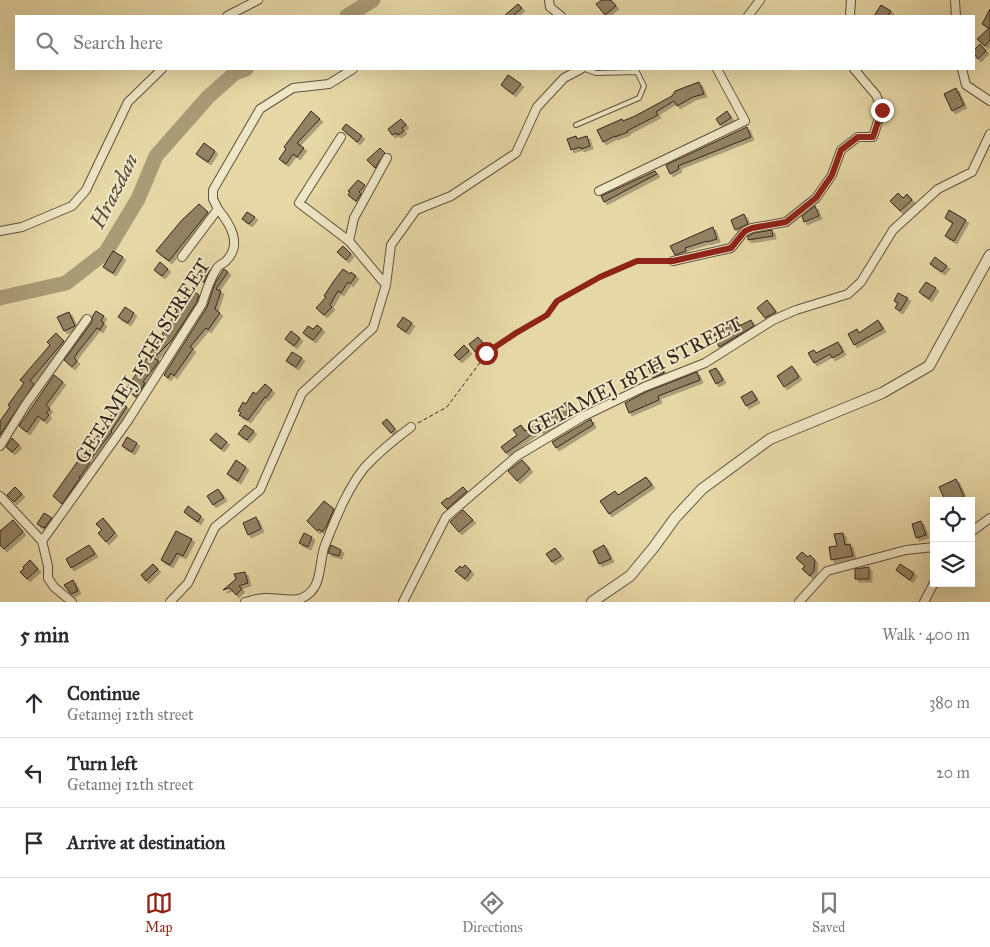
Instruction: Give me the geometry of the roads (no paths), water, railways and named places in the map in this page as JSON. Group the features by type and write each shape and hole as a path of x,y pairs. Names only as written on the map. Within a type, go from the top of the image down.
{"street":[{"path":"228,15 258,0"},
{"path":"549,0 550,6 560,15"},
{"path":"749,15 760,0"},
{"path":"850,15 851,0"},
{"path":"955,0 956,15"},
{"path":"0,230 22,227 72,206 86,190 128,102 161,70"},
{"path":"218,209 213,199 213,190 260,109 293,88 329,84 351,70"},
{"path":"170,602 188,583 215,527 260,490 302,393 373,328 386,285 391,245 416,210 451,196 516,153 537,107 564,78 579,70"},
{"path":"599,192 745,121 718,70"},
{"path":"673,261 731,248 745,231 786,222 816,198 832,175 841,150 858,137 873,137 882,110 876,95 855,70"},
{"path":"962,70 966,85 990,101"},
{"name":"GETAMEJ 18TH STREET","path":"403,602 446,517 517,456 582,417 644,387 705,363 773,320 796,310 848,294 860,282 893,230 938,189 972,172 990,134"},
{"path":"341,137 299,203 349,241 386,285"},
{"path":"349,241 354,218 387,158"},
{"name":"GETAMEJ 15TH STREET","path":"42,541 127,422 202,304 208,286 219,265 226,260 234,248 234,235 218,209 182,257"},
{"path":"592,602 630,576 702,488 770,439 882,393 929,366 990,256"},
{"path":"0,446 26,404 86,319"},
{"path":"245,602 263,598 301,598 315,588 324,548 351,487 366,467 385,448 411,427"},
{"path":"0,496 42,541 48,566 48,578 54,587 72,602"},
{"path":"975,529 990,518"},
{"path":"799,602 827,571 906,550 930,547"},
{"path":"924,602 932,587"}],"lane":[{"path":"576,125 639,98 644,86 637,72 596,73 588,70"}],"waterway":[{"name":"Hrazdan","path":"349,15 373,0"},
{"name":"Hrazdan","path":"0,298 66,283 106,252 138,199 156,156 208,97 235,73 243,70"}]}
